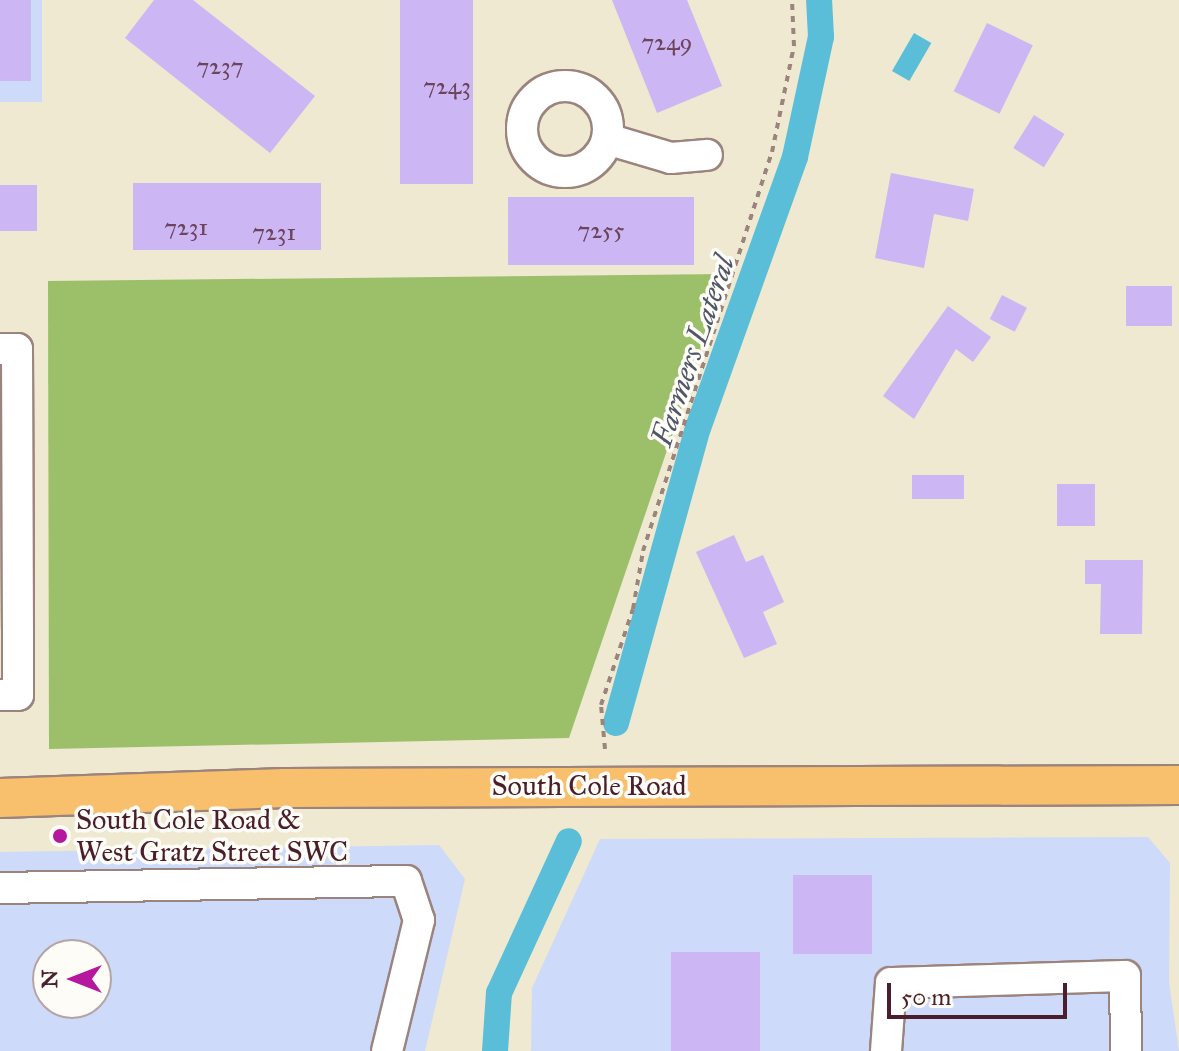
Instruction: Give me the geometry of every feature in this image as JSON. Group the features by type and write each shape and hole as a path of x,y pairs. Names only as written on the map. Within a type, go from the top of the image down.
{"main road":[{"name":"South Cole Road","path":"0,798 555,786 1179,785"}],"lane":[{"path":"607,139 671,158 707,155"},
{"path":"0,349 17,349 18,599 18,695 0,695"},
{"path":"0,888 406,881 419,920 387,1051"},
{"path":"886,1051 891,983 1125,976 1126,1051"}],"path":[{"path":"605,749 601,705 633,609 643,551 772,152 794,46 792,0"}],"shaded area":[{"path":"0,0 42,0 42,102 0,102"},
{"path":"1148,837 1170,863 1169,982 1179,1051 531,1051 532,988 600,839"},
{"path":"439,845 465,879 425,1051 0,1051 0,852"}],"green space":[{"path":"727,274 569,738 49,749 48,281"}],"water":[{"path":"914,33 931,43 909,81 892,71"}],"building":[{"path":"0,0 31,0 31,81 0,81"},
{"path":"154,0 193,0 315,96 270,153 125,38"},
{"path":"400,0 473,0 473,184 400,184"},
{"path":"612,0 687,0 722,86 657,113"},
{"path":"987,23 1033,45 1000,114 954,91"},
{"path":"1034,115 1065,134 1044,167 1013,148"},
{"path":"891,173 974,189 968,221 934,214 924,268 875,258"},
{"path":"133,183 321,183 321,250 133,250"},
{"path":"0,185 37,185 37,231 0,231"},
{"path":"508,197 694,197 694,265 508,265"},
{"path":"1126,286 1172,286 1172,326 1126,326"},
{"path":"1002,295 1027,308 1015,332 990,319"},
{"path":"948,306 991,337 973,362 956,349 914,419 883,396"},
{"path":"912,475 964,475 964,499 912,499"},
{"path":"1057,484 1095,484 1095,526 1057,526"},
{"path":"734,535 746,562 763,555 784,602 763,612 777,644 744,658 696,552"},
{"path":"1085,560 1143,560 1142,634 1100,634 1101,584 1085,584"},
{"path":"793,875 872,875 872,954 793,954"},
{"path":"671,952 760,952 760,1051 671,1051"}],"waterway":[{"name":"Farmers Lateral","path":"616,723 698,428 795,157 821,37 819,0"},
{"name":"Farmers Lateral","path":"495,1051 499,993 569,841"}],"place":[{"name":"South Cole Road & West Gratz Street SWC","path":"60,836"}]}
